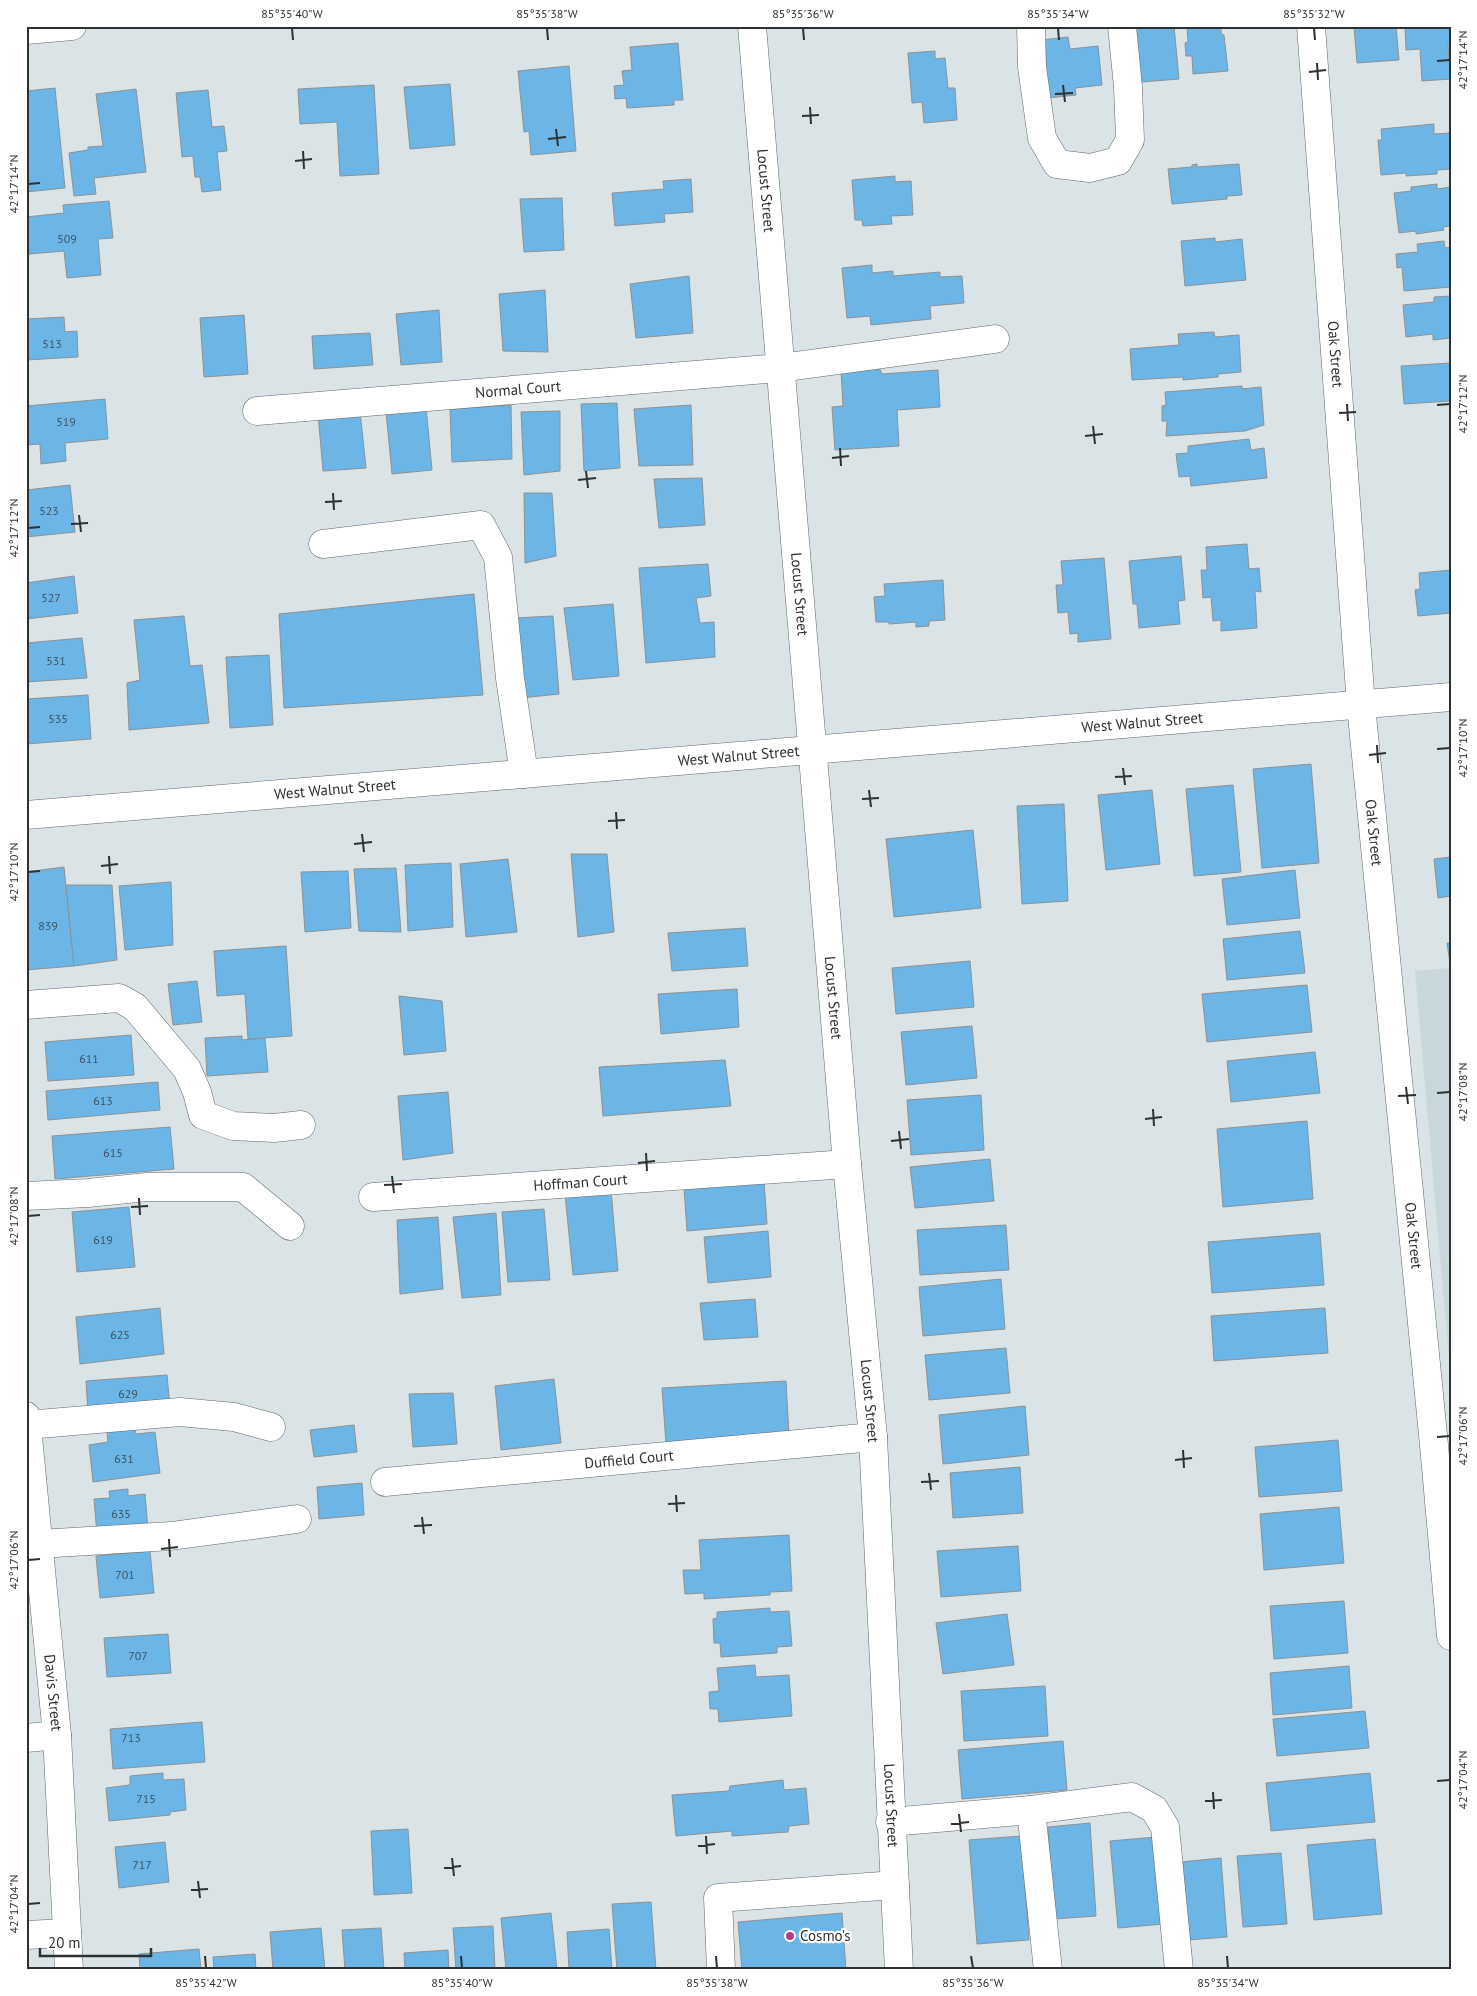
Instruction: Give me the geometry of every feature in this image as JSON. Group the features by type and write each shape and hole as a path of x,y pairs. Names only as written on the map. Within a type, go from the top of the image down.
{"street":[{"path":"26,30 72,26"},
{"name":"Locust Street","path":"752,26 847,1164 873,1437 890,1822 899,1970"},
{"path":"1031,26 1032,67 1042,138 1057,164 1090,168 1118,161 1130,140 1128,87 1122,26"},
{"name":"Oak Street","path":"1311,26 1361,705 1442,1444 1451,1636"},
{"name":"Normal Court","path":"257,411 780,368 995,339"},
{"path":"323,544 481,525 498,557 510,678 524,774"},
{"name":"West Walnut Street","path":"26,816 1451,697"},
{"path":"26,1005 119,998 135,1007 187,1069 197,1092 203,1115 233,1126 274,1128 301,1125"},
{"name":"Hoffman Court","path":"373,1197 847,1164"},
{"path":"26,1196 147,1187 243,1187 290,1226"},
{"path":"27,1420 180,1412 234,1416 270,1427"},
{"name":"Davis Street","path":"27,1420 58,1736 69,1970"},
{"name":"Duffield Court","path":"385,1482 873,1437"},
{"path":"39,1544 171,1536 297,1519"},
{"path":"26,1738 58,1736"},
{"path":"890,1822 1031,1810 1132,1798 1154,1808 1165,1827 1180,1970"},
{"path":"1031,1810 1048,1970"},
{"path":"721,1970 718,1898 895,1885"},
{"path":"26,1936 67,1933"}],"shaded area":[{"path":"1451,968 1451,1382 1415,971"}],"building":[{"path":"1125,26 1174,26 1179,79 1129,83"},
{"path":"1187,26 1221,26 1221,34 1224,35 1228,71 1193,74 1192,56 1186,56 1185,43 1188,42"},
{"path":"1354,26 1396,26 1399,60 1357,63"},
{"path":"1405,26 1451,26 1451,44 1448,44 1449,60 1451,60 1451,79 1422,81 1420,49 1406,50"},
{"path":"1068,37 1070,49 1098,46 1102,85 1075,88 1076,95 1038,99 1032,41"},
{"path":"678,43 683,100 674,100 674,105 627,108 626,98 615,99 614,86 624,85 622,71 632,70 630,47"},
{"path":"935,51 935,59 945,58 948,88 955,88 957,120 924,123 922,102 912,103 908,53"},
{"path":"569,66 576,151 531,155 529,131 524,132 518,71"},
{"path":"450,84 455,145 410,149 404,87"},
{"path":"374,85 379,174 340,176 337,122 300,124 298,89"},
{"path":"55,88 65,188 26,192 26,91"},
{"path":"136,89 146,172 94,178 96,194 74,196 69,153 88,150 88,147 103,146 96,94"},
{"path":"208,90 212,127 224,126 227,151 217,152 221,190 202,192 200,177 195,177 193,156 182,157 176,93"},
{"path":"1434,124 1434,134 1451,133 1451,169 1437,170 1437,174 1406,176 1406,173 1381,175 1378,140 1382,140 1381,129"},
{"path":"1197,164 1197,167 1239,164 1242,195 1227,196 1227,199 1172,204 1168,169 1192,167 1192,165"},
{"path":"895,176 895,182 911,181 913,215 891,216 892,224 863,226 862,220 855,220 852,180"},
{"path":"691,179 693,212 664,214 665,222 615,226 612,193 664,189 663,181"},
{"path":"1437,184 1437,189 1451,187 1451,226 1443,227 1444,230 1416,234 1416,231 1399,233 1394,193 1411,191 1411,187"},
{"path":"562,198 564,250 524,252 520,199"},
{"path":"109,201 113,238 98,239 101,275 67,278 64,251 29,254 26,217 64,213 63,205"},
{"path":"1215,238 1215,242 1242,239 1246,280 1185,286 1181,241"},
{"path":"1444,241 1445,248 1451,247 1451,287 1404,291 1402,267 1397,268 1396,254 1418,252 1417,244"},
{"path":"872,265 872,273 893,271 893,276 940,272 940,277 962,276 964,303 930,306 931,319 871,325 870,316 847,318 842,268"},
{"path":"689,276 693,333 636,338 630,284"},
{"path":"545,290 548,352 503,351 499,294"},
{"path":"1451,296 1451,338 1433,340 1433,334 1406,337 1403,305 1434,302 1434,297"},
{"path":"439,310 442,362 401,365 396,314"},
{"path":"244,315 248,374 204,377 200,318"},
{"path":"64,317 65,332 77,331 78,357 26,360 26,319"},
{"path":"1214,332 1215,337 1239,335 1241,372 1218,374 1218,377 1183,380 1183,377 1132,380 1130,349 1179,345 1178,334"},
{"path":"370,333 373,365 314,369 312,336"},
{"path":"1451,363 1451,401 1404,404 1401,366"},
{"path":"880,369 882,374 938,370 940,407 897,410 899,446 835,450 832,407 843,406 841,371"},
{"path":"1242,386 1242,389 1261,387 1264,425 1245,431 1166,436 1167,421 1162,421 1162,406 1166,405 1165,392"},
{"path":"105,399 108,439 65,443 66,461 41,464 40,444 26,445 26,406"},
{"path":"617,403 620,468 584,471 581,404"},
{"path":"511,405 512,459 452,462 450,409"},
{"path":"691,405 693,465 639,466 634,409"},
{"path":"426,407 432,470 392,474 386,412"},
{"path":"360,411 366,468 323,471 318,414"},
{"path":"560,411 560,471 524,475 521,412"},
{"path":"1249,439 1251,450 1264,448 1267,478 1191,486 1190,476 1179,477 1176,454 1188,453 1188,446"},
{"path":"702,478 705,525 659,528 654,479"},
{"path":"70,485 75,532 26,537 26,490"},
{"path":"524,493 552,493 556,556 525,563"},
{"path":"1247,544 1249,569 1259,568 1261,592 1255,591 1257,628 1221,631 1221,620 1213,621 1211,597 1203,598 1201,570 1207,570 1206,547"},
{"path":"1181,556 1185,600 1178,601 1180,624 1139,628 1137,604 1133,604 1129,561"},
{"path":"1104,558 1111,639 1078,642 1078,633 1070,634 1068,612 1058,613 1056,585 1063,585 1061,561"},
{"path":"708,564 711,596 696,598 700,623 714,622 715,657 646,663 639,568"},
{"path":"1451,570 1451,613 1418,616 1415,590 1420,589 1419,573"},
{"path":"74,576 78,613 26,619 26,583"},
{"path":"943,580 945,620 929,621 929,626 916,627 916,622 889,624 889,622 876,622 874,597 885,596 884,584"},
{"path":"474,594 483,695 284,708 279,614"},
{"path":"613,604 619,676 573,680 564,608"},
{"path":"184,616 190,666 202,665 209,723 129,730 127,683 140,680 134,620"},
{"path":"553,616 559,694 521,698 514,618"},
{"path":"82,638 87,678 26,682 26,643"},
{"path":"269,655 273,725 230,728 226,657"},
{"path":"88,695 91,739 26,744 26,699"},
{"path":"1311,764 1319,863 1262,868 1253,769"},
{"path":"1233,785 1241,872 1194,876 1186,789"},
{"path":"1152,790 1160,864 1106,870 1098,795"},
{"path":"1064,804 1068,901 1022,904 1017,806"},
{"path":"973,830 981,908 894,917 886,839"},
{"path":"571,854 607,854 614,932 578,937"},
{"path":"1451,857 1451,896 1438,898 1434,859"},
{"path":"508,859 517,932 466,937 460,864"},
{"path":"451,863 453,927 408,931 405,865"},
{"path":"64,867 74,966 26,970 26,872"},
{"path":"396,868 401,932 359,931 354,869"},
{"path":"1295,870 1300,918 1227,925 1222,879"},
{"path":"348,871 351,928 305,932 301,872"},
{"path":"171,882 173,945 125,950 119,886"},
{"path":"66,885 112,885 117,960 74,966"},
{"path":"745,928 748,966 672,971 668,933"},
{"path":"1300,931 1305,973 1227,980 1223,939"},
{"path":"1447,943 1451,943 1451,963 1450,963"},
{"path":"286,946 292,1036 248,1039 245,994 217,996 214,951"},
{"path":"970,961 974,1007 896,1014 892,968"},
{"path":"197,981 202,1022 173,1025 168,984"},
{"path":"1307,985 1312,1032 1207,1042 1202,994"},
{"path":"737,989 739,1027 661,1034 658,994"},
{"path":"399,996 442,1001 446,1051 404,1055"},
{"path":"972,1026 977,1078 906,1085 901,1032"},
{"path":"131,1035 134,1075 48,1081 45,1042"},
{"path":"242,1036 242,1040 265,1038 268,1072 207,1076 205,1038"},
{"path":"1315,1052 1320,1093 1231,1102 1227,1061"},
{"path":"725,1060 731,1106 603,1116 599,1067"},
{"path":"158,1082 160,1110 48,1120 46,1091"},
{"path":"448,1092 453,1153 403,1160 398,1096"},
{"path":"981,1095 984,1150 911,1155 907,1100"},
{"path":"1307,1121 1313,1199 1223,1207 1217,1129"},
{"path":"170,1127 174,1169 55,1179 52,1136"},
{"path":"990,1159 994,1201 915,1208 910,1167"},
{"path":"764,1181 767,1224 687,1231 684,1188"},
{"path":"611,1190 618,1271 573,1275 565,1194"},
{"path":"129,1207 135,1267 77,1272 72,1212"},
{"path":"544,1209 550,1280 508,1282 502,1212"},
{"path":"496,1213 501,1295 462,1298 453,1217"},
{"path":"438,1217 443,1289 400,1294 397,1220"},
{"path":"1006,1225 1009,1270 920,1275 917,1230"},
{"path":"768,1231 771,1277 708,1283 704,1237"},
{"path":"1320,1233 1324,1285 1212,1293 1208,1242"},
{"path":"1001,1279 1005,1329 923,1336 919,1287"},
{"path":"755,1299 758,1337 704,1340 700,1303"},
{"path":"160,1308 164,1354 80,1364 76,1317"},
{"path":"1325,1308 1328,1353 1214,1361 1211,1316"},
{"path":"1006,1348 1010,1393 929,1400 925,1355"},
{"path":"167,1375 170,1407 88,1413 86,1381"},
{"path":"554,1379 561,1443 501,1450 495,1386"},
{"path":"786,1381 789,1435 666,1444 662,1388"},
{"path":"453,1393 457,1444 413,1447 409,1394"},
{"path":"1025,1406 1029,1455 943,1464 939,1415"},
{"path":"354,1425 357,1452 314,1457 310,1430"},
{"path":"135,1428 136,1434 155,1432 160,1473 93,1482 89,1445 108,1442 107,1432"},
{"path":"1338,1440 1342,1491 1259,1497 1255,1447"},
{"path":"1020,1467 1023,1513 953,1518 950,1473"},
{"path":"362,1483 364,1515 319,1519 317,1487"},
{"path":"128,1489 128,1496 145,1494 148,1529 97,1535 94,1499 110,1498 109,1491"},
{"path":"1339,1507 1344,1563 1264,1570 1260,1514"},
{"path":"789,1535 792,1591 770,1592 770,1595 704,1599 704,1593 685,1594 683,1570 701,1570 699,1540"},
{"path":"1018,1546 1021,1591 941,1597 937,1551"},
{"path":"150,1551 154,1593 100,1598 96,1556"},
{"path":"1344,1601 1348,1653 1274,1659 1270,1606"},
{"path":"770,1608 770,1612 789,1611 792,1646 777,1647 777,1653 721,1657 720,1643 714,1643 713,1619 717,1618 717,1612"},
{"path":"1007,1614 1014,1665 943,1674 936,1623"},
{"path":"168,1634 171,1673 107,1677 104,1638"},
{"path":"755,1665 756,1677 789,1675 792,1716 719,1722 718,1709 710,1709 709,1692 719,1691 717,1668"},
{"path":"1349,1666 1352,1708 1273,1715 1270,1673"},
{"path":"1045,1686 1048,1736 964,1741 961,1691"},
{"path":"1365,1711 1369,1748 1277,1756 1273,1719"},
{"path":"202,1722 205,1762 113,1769 110,1729"},
{"path":"1063,1741 1067,1790 962,1799 958,1750"},
{"path":"163,1773 163,1780 184,1779 186,1810 170,1812 170,1815 109,1821 106,1788 130,1785 130,1776"},
{"path":"1370,1773 1375,1822 1271,1831 1266,1783"},
{"path":"783,1780 784,1790 806,1788 809,1824 789,1826 788,1832 732,1836 732,1831 676,1836 672,1795 729,1791 730,1786"},
{"path":"1090,1823 1096,1916 1054,1919 1048,1827"},
{"path":"408,1829 412,1893 374,1895 371,1831"},
{"path":"1021,1836 1029,1940 977,1944 969,1840"},
{"path":"1156,1837 1164,1924 1118,1928 1110,1841"},
{"path":"1375,1839 1382,1914 1314,1920 1307,1845"},
{"path":"165,1842 169,1882 119,1888 115,1847"},
{"path":"1281,1853 1287,1924 1243,1927 1237,1856"},
{"path":"1221,1858 1227,1937 1188,1940 1181,1862"},
{"path":"651,1902 656,1970 617,1970 612,1904"},
{"path":"551,1913 557,1970 506,1970 501,1918"},
{"path":"842,1913 846,1970 742,1970 738,1922"},
{"path":"493,1926 495,1970 456,1970 453,1928"},
{"path":"321,1928 325,1970 273,1970 270,1932"},
{"path":"381,1928 384,1970 345,1970 342,1930"},
{"path":"609,1929 612,1970 569,1970 567,1932"},
{"path":"199,1949 201,1970 140,1970 139,1954"},
{"path":"448,1950 449,1970 405,1970 404,1953"},
{"path":"255,1954 256,1970 214,1970 213,1957"}],"place":[{"name":"Cosmo's","path":"790,1936"}]}
